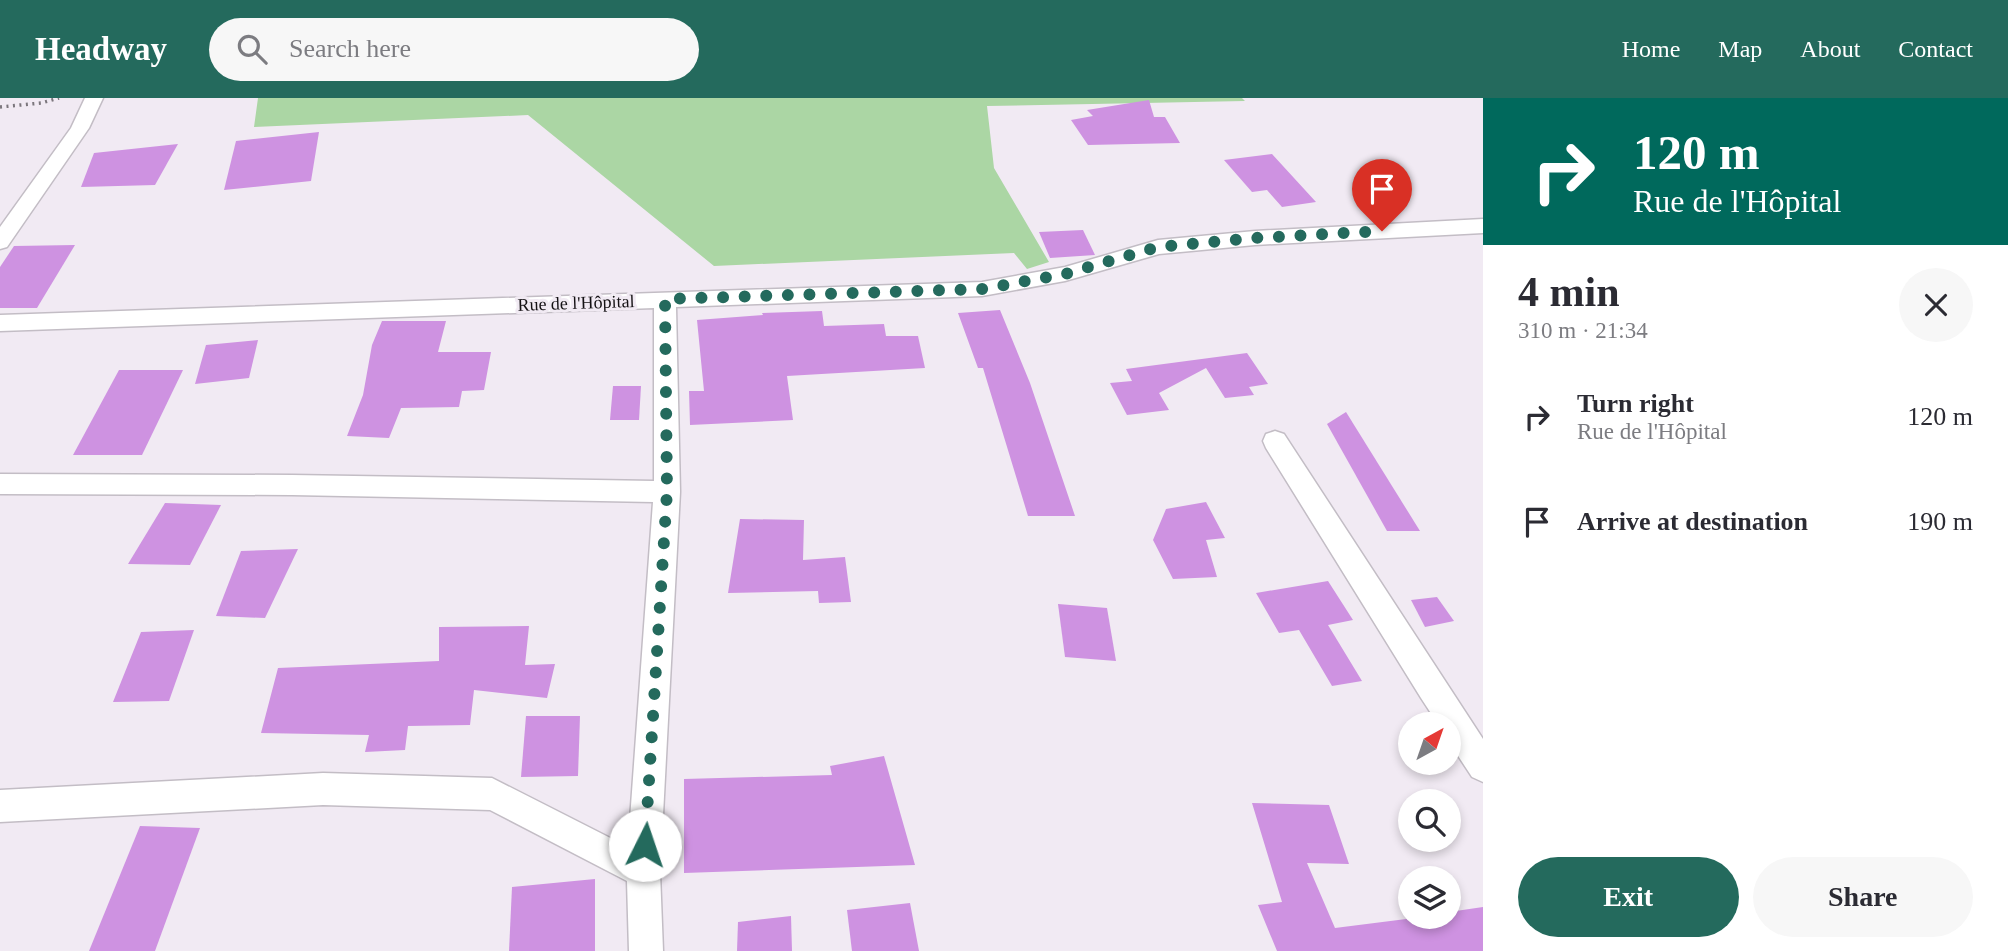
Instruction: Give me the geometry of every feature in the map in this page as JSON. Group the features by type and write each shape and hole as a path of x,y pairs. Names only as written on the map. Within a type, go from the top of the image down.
{"street":[{"path":"0,242 80,128 94,98"},
{"name":"Rue de l'Hôpital","path":"0,323 982,289 1065,274 1158,247 1255,238 1483,226"},
{"path":"646,951 643,872 667,492 665,299"},
{"path":"1275,440 1483,766"},
{"path":"0,484 292,485 667,492"},
{"path":"0,806 323,789 492,794 643,872"}],"path":[{"path":"0,107 41,103 59,98"}],"green space":[{"path":"258,98 1242,98 1245,101 987,106 994,168 1049,262 1027,269 1014,253 714,266 528,115 254,127"}],"building":[{"path":"1149,100 1154,117 1165,117 1180,143 1088,145 1071,120 1093,116 1087,110"},
{"path":"319,132 311,181 224,190 236,141"},
{"path":"178,144 155,185 81,187 94,153"},
{"path":"1272,154 1316,202 1282,207 1267,190 1252,192 1224,160"},
{"path":"1083,230 1095,255 1050,258 1039,232"},
{"path":"75,245 37,308 0,308 0,267 14,246"},
{"path":"1000,310 1030,383 1075,516 1028,516 983,368 978,368 958,313"},
{"path":"822,311 824,326 884,324 886,336 918,336 925,368 787,376 793,420 690,425 689,391 704,391 697,320 763,315 762,313"},
{"path":"382,321 446,321 438,352 491,352 484,390 462,391 459,407 401,408 389,438 347,436 363,395 372,345"},
{"path":"258,340 249,378 195,384 206,345"},
{"path":"1247,353 1268,384 1249,387 1254,395 1225,398 1206,368 1159,393 1169,410 1127,415 1110,383 1132,381 1126,369"},
{"path":"119,370 183,370 142,455 73,455"},
{"path":"613,386 641,386 639,420 610,420"},
{"path":"1346,412 1420,531 1387,531 1327,424"},
{"path":"1206,502 1225,538 1206,540 1217,577 1173,579 1153,540 1166,509"},
{"path":"165,503 221,505 190,565 128,564"},
{"path":"740,519 804,520 803,560 845,557 851,602 819,603 818,591 728,593"},
{"path":"298,549 265,618 216,616 241,551"},
{"path":"1328,581 1353,620 1328,625 1362,681 1332,686 1299,630 1279,633 1256,593"},
{"path":"1437,597 1454,621 1425,627 1411,600"},
{"path":"1058,604 1107,608 1116,661 1065,657"},
{"path":"529,626 525,665 555,664 547,698 474,690 470,725 408,726 405,750 365,752 369,735 261,733 278,668 439,661 439,627"},
{"path":"194,630 169,701 113,702 141,632"},
{"path":"526,716 580,716 578,776 521,777"},
{"path":"884,756 915,865 684,873 684,779 832,775 830,766"},
{"path":"1252,803 1329,805 1349,864 1307,863 1335,928 1398,920 1398,929 1461,929 1461,910 1483,907 1483,951 1277,951 1258,905 1282,902"},
{"path":"140,826 200,828 155,951 89,951"},
{"path":"595,879 595,951 509,951 512,887"},
{"path":"910,903 919,951 852,951 847,910"},
{"path":"791,916 792,951 737,951 738,922"}],"route":[{"path":"645,845 667,492 665,299 982,289 1065,274 1158,247 1382,231"}]}
